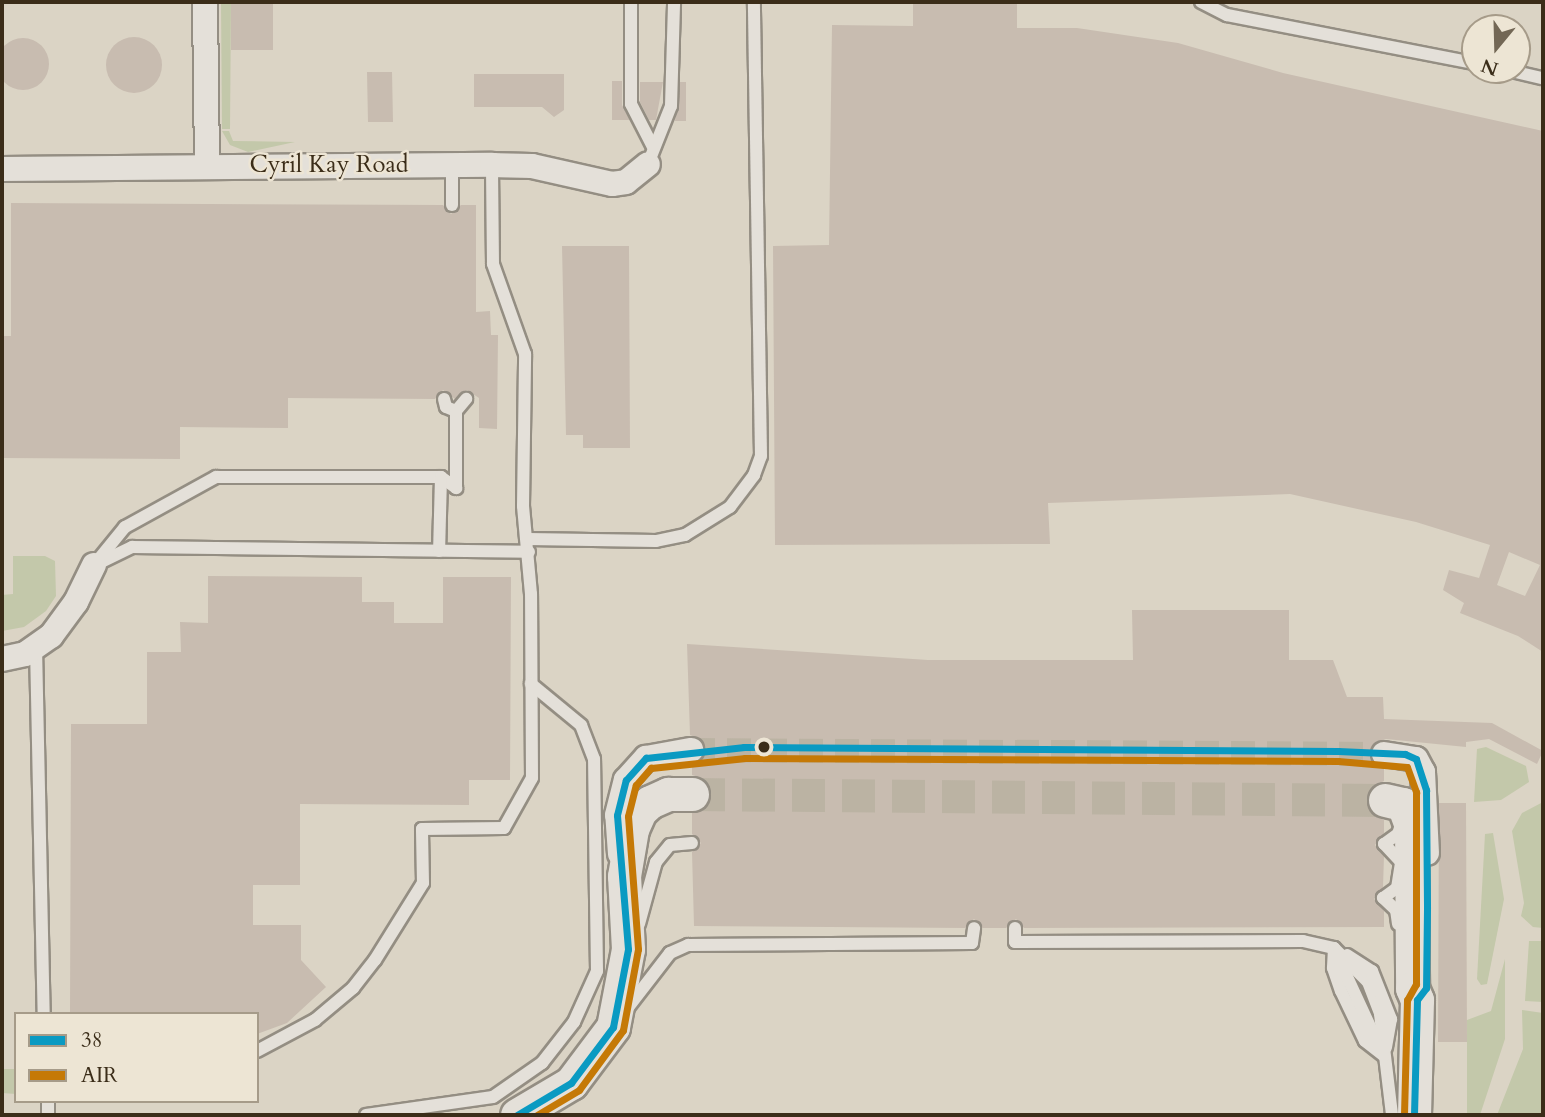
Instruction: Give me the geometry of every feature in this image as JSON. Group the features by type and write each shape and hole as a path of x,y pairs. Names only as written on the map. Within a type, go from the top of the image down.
{"street":[{"path":"205,2 207,166"},
{"name":"Cyril Kay Road","path":"2,169 492,165 532,166 612,184 626,182 650,155"},
{"path":"2,659 36,647 63,622 94,565"},
{"path":"628,949 617,815 620,796 626,780 646,758 691,750"},
{"path":"1384,754 1416,759 1426,790 1426,988 1414,985"},
{"path":"516,1115 570,1083 594,1057 613,1027 628,949 624,864 632,829 640,811 650,802 668,794 692,794"},
{"path":"1385,800 1404,804 1411,826 1414,1115"}],"lane":[{"path":"631,2 631,104 650,155"},
{"path":"650,155 671,106 674,2"},
{"path":"94,565 132,547 439,551 656,541 685,535 730,507 754,475 761,456 754,2"},
{"path":"1201,2 1227,15 1461,60"},
{"path":"452,165 452,205"},
{"path":"259,1050 315,1020 353,988 375,960 423,883 422,829 504,828 532,778 528,545 523,506 525,354 493,264 492,165"},
{"path":"94,565 125,527 216,477 441,477 456,488 456,411 466,398"},
{"path":"444,399 446,407 456,411"},
{"path":"439,551 441,477"},
{"path":"36,647 44,1012"},
{"path":"366,1115 493,1097 542,1063 575,1022 597,971 594,759 581,725 531,684"},
{"path":"1385,800 1397,810 1401,823 1398,834 1384,844 1399,857 1401,875 1397,888 1383,898 1396,910 1399,949 1414,985"},
{"path":"628,949 656,862 670,845 692,843"},
{"path":"613,1027 670,953 688,945 972,943 974,928"},
{"path":"1014,928 1015,942 1303,942 1334,948 1368,982 1380,1014 1392,1115"},
{"path":"1334,948 1333,968 1364,1041 1384,1056"}],"green space":[{"path":"221,2 231,2 230,129 222,129"},
{"path":"222,131 229,131 233,141 295,142 248,152 230,145"},
{"path":"13,556 45,556 55,561 56,596 46,611 24,627 2,631 2,595 13,594"},
{"path":"1486,747 1526,766 1529,782 1501,800 1474,802 1477,749"},
{"path":"1543,802 1543,928 1533,927 1521,916 1524,903 1512,831 1522,813"},
{"path":"1493,833 1504,899 1487,984 1481,985 1477,979 1485,834"},
{"path":"1529,941 1543,941 1543,1002 1525,1001"},
{"path":"1505,959 1505,1039 1480,1115 1467,1115 1467,1020 1491,1011"},
{"path":"1522,1010 1543,1013 1543,1115 1497,1115 1523,1049"},
{"path":"2,1069 14,1069 14,1094 2,1093"}],"building":[{"path":"231,2 273,2 273,50 231,50"},
{"path":"913,2 1017,2 1017,28 1077,28 1178,43 1283,73 1543,131 1543,652 1518,636 1460,613 1464,603 1443,590 1449,570 1479,578 1490,545 1416,522 1290,494 1048,503 1050,544 775,545 773,246 829,245 832,25 913,26","holes":["1509,552 1540,565 1525,596 1497,585"]},
{"path":"134,37 145,39 154,45 160,54 160,76 154,85 145,91 134,93 123,91 114,85 108,76 106,65 108,54 114,45 123,39"},
{"path":"13,40 33,40 47,54 47,74 33,88 13,88 -1,74 -1,54"},
{"path":"367,72 392,72 393,122 368,122"},
{"path":"474,74 564,74 564,110 554,117 542,107 474,107"},
{"path":"612,81 622,81 622,105 630,120 612,120"},
{"path":"640,82 663,82 656,120 649,120 640,102"},
{"path":"680,82 686,82 686,121 675,121"},
{"path":"11,203 443,205 451,214 461,205 476,205 476,312 490,311 491,335 498,335 497,429 479,428 479,398 467,390 455,399 443,390 435,399 288,398 288,428 180,427 180,459 2,458 2,336 11,336"},
{"path":"562,246 629,246 630,448 583,448 583,435 566,435"},
{"path":"208,576 362,577 362,602 394,602 394,623 443,623 443,577 511,577 510,780 469,780 469,805 300,804 300,885 253,885 253,925 301,925 301,960 326,987 287,1023 259,1033 259,1012 70,1012 71,724 147,724 147,652 181,652 180,622 208,623"},
{"path":"1132,610 1289,610 1289,660 1333,660 1347,697 1383,697 1384,719 1492,723 1543,751 1537,764 1489,739 1466,742 1466,747 1386,739 1373,744 1370,759 1384,769 1384,781 1370,788 1367,805 1373,815 1384,820 1384,833 1375,845 1384,856 1383,887 1374,899 1384,911 1384,927 1024,928 1016,919 1006,928 983,928 974,919 965,928 694,926 692,852 701,843 692,834 692,813 708,804 711,793 702,778 692,775 692,765 701,761 706,748 702,740 690,735 687,644 928,660 1133,660"},
{"path":"1439,803 1466,803 1467,1042 1438,1042"}],"tunnel":[{"path":"691,750 1384,754"},
{"path":"692,794 1385,800"}],"transit line":[{"name":"38","path":"517,1115 571,1083 613,1027 628,949 617,815 626,780 646,758 744,747 1338,751 1405,754 1416,759 1426,790 1427,909 1426,988 1417,1000 1414,1115"},
{"name":"AIR","path":"537,1115 579,1090 623,1030 638,949 628,816 636,785 651,768 745,758 1338,761 1407,767 1416,792 1416,984 1407,1000 1404,1115"}]}
